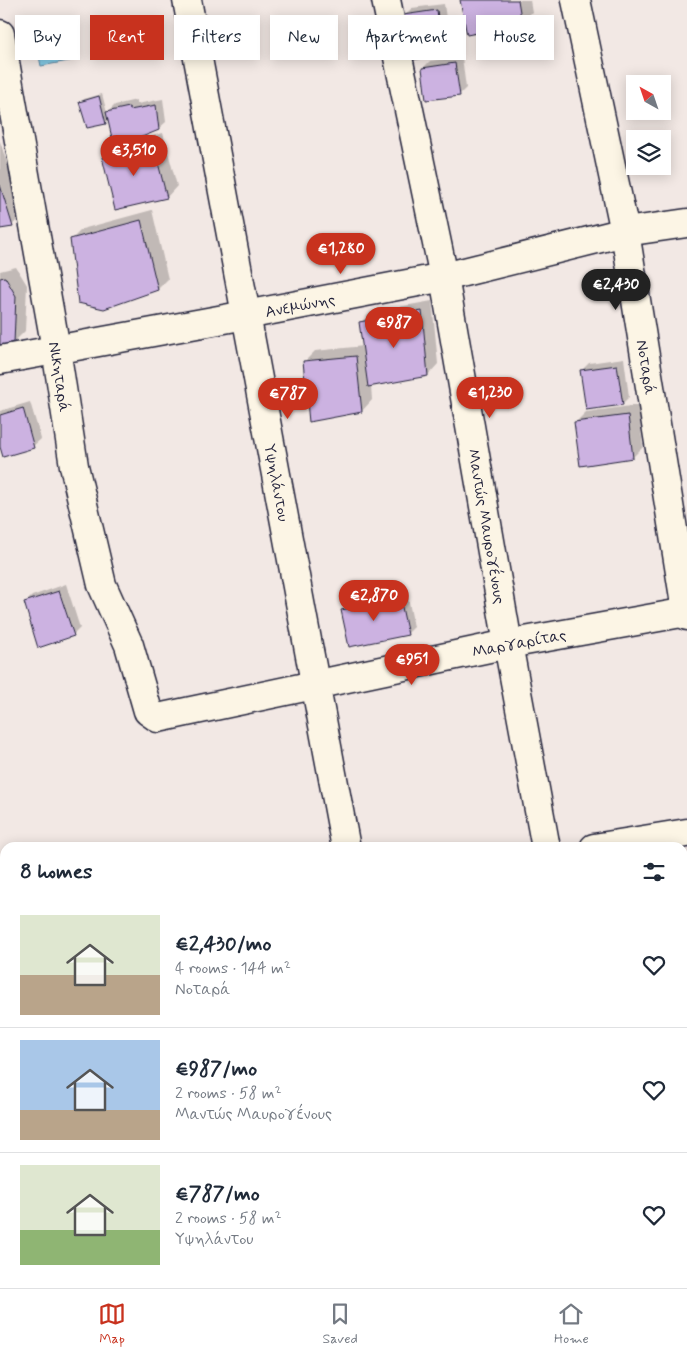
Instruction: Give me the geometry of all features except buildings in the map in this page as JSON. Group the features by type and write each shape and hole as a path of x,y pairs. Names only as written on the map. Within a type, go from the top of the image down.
{"street":[{"name":"Υψηλάντου","path":"187,0 345,842"},
{"name":"Μαντώς Μαυρογένους","path":"386,0 444,277 508,644 545,842"},
{"name":"Νοταρά","path":"576,0 625,232 687,614"},
{"name":"Νικηταρά","path":"0,34 56,349 74,466 102,585 129,645 148,712"},
{"name":"Ανεμώνης","path":"0,360 444,277 625,232 687,223"},
{"name":"Μαργαρίτας","path":"148,712 158,718 508,644 687,614"},
{"path":"631,842 687,833"}],"water":[{"path":"40,60 74,60 41,66"}]}
